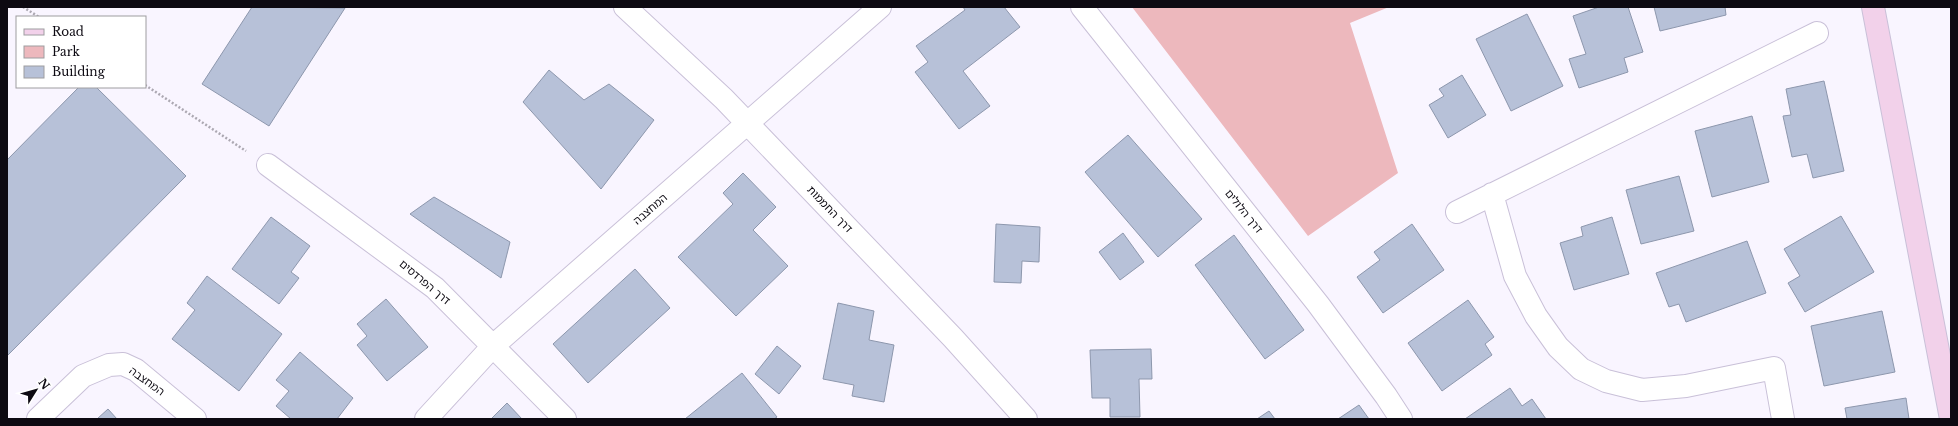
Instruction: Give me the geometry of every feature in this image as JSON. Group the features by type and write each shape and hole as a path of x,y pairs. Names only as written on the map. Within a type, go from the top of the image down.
{"main road":[{"path":"1873,7 1950,419"}],"street":[{"name":"דרך החממות","path":"625,7 748,123 953,338 1026,419"},
{"name":"המחצבה","path":"426,419 494,346 880,7"},
{"name":"דרך הלולים","path":"1082,7 1318,304 1386,396 1401,419"},
{"path":"1457,212 1817,33"},
{"name":"דרך הפרדסים","path":"268,165 436,288 565,419"},
{"path":"1492,194 1516,276 1529,303 1558,348 1581,369 1606,381 1642,390 1686,386 1774,368 1783,419"},
{"name":"המחצבה","path":"38,419 83,376 109,365 123,364 136,370 195,419"}],"path":[{"path":"23,7 37,16"},
{"path":"146,86 268,165"}],"green space":[{"path":"1132,7 1389,7 1350,23 1398,173 1308,236"}],"building":[{"path":"252,7 345,8 269,126 202,84"},
{"path":"963,7 1004,7 1020,27 963,71 990,106 959,129 915,72 928,62 916,46 965,10"},
{"path":"1599,7 1628,7 1643,52 1624,58 1628,72 1579,88 1569,59 1586,54 1573,16"},
{"path":"1654,7 1725,7 1726,15 1660,31"},
{"path":"1527,14 1563,86 1511,111 1476,39"},
{"path":"549,70 584,100 609,84 654,120 601,189 523,102"},
{"path":"1462,75 1486,115 1448,138 1429,105 1444,96 1439,89"},
{"path":"1824,81 1844,171 1813,178 1807,154 1792,157 1783,116 1791,115 1786,89"},
{"path":"78,88 97,88 186,176 7,356 7,160"},
{"path":"1752,116 1769,182 1712,197 1695,131"},
{"path":"1128,135 1202,219 1158,257 1085,172"},
{"path":"743,173 776,207 753,230 788,266 736,316 678,257 733,204 723,193"},
{"path":"1679,176 1694,231 1641,244 1626,190"},
{"path":"434,197 510,242 501,278 410,214"},
{"path":"1841,216 1874,272 1805,312 1788,283 1800,276 1784,249"},
{"path":"271,217 310,246 291,272 299,278 279,304 232,269"},
{"path":"1612,217 1629,274 1574,290 1560,243 1583,236 1581,227"},
{"path":"996,224 1040,227 1039,262 1022,261 1021,283 994,282"},
{"path":"1412,224 1444,270 1383,313 1357,277 1380,260 1374,252"},
{"path":"1123,233 1144,262 1120,280 1099,252"},
{"path":"1234,235 1304,330 1265,359 1195,265"},
{"path":"1747,241 1766,293 1686,322 1679,304 1669,307 1656,273"},
{"path":"635,269 670,308 588,383 553,344"},
{"path":"207,276 282,334 239,391 172,339 195,310 187,303"},
{"path":"386,299 428,347 387,381 357,345 367,336 357,324"},
{"path":"1468,300 1494,337 1485,344 1492,355 1442,391 1408,343"},
{"path":"838,303 874,311 869,340 894,345 884,402 852,396 854,385 823,379"},
{"path":"1882,311 1895,372 1824,386 1811,326"},
{"path":"777,346 801,366 779,394 755,374"},
{"path":"1151,349 1152,379 1139,379 1140,417 1110,417 1110,398 1092,398 1090,350"},
{"path":"300,352 353,398 337,419 291,419 276,406 289,391 276,380"},
{"path":"742,373 777,417 774,419 685,419"},
{"path":"1510,388 1522,406 1532,399 1546,419 1465,419"},
{"path":"1906,398 1909,419 1847,419 1845,408"},
{"path":"507,403 522,419 491,419"},
{"path":"1359,405 1369,419 1338,419"},
{"path":"108,409 117,419 97,419"},
{"path":"1269,411 1275,419 1257,419"}]}
